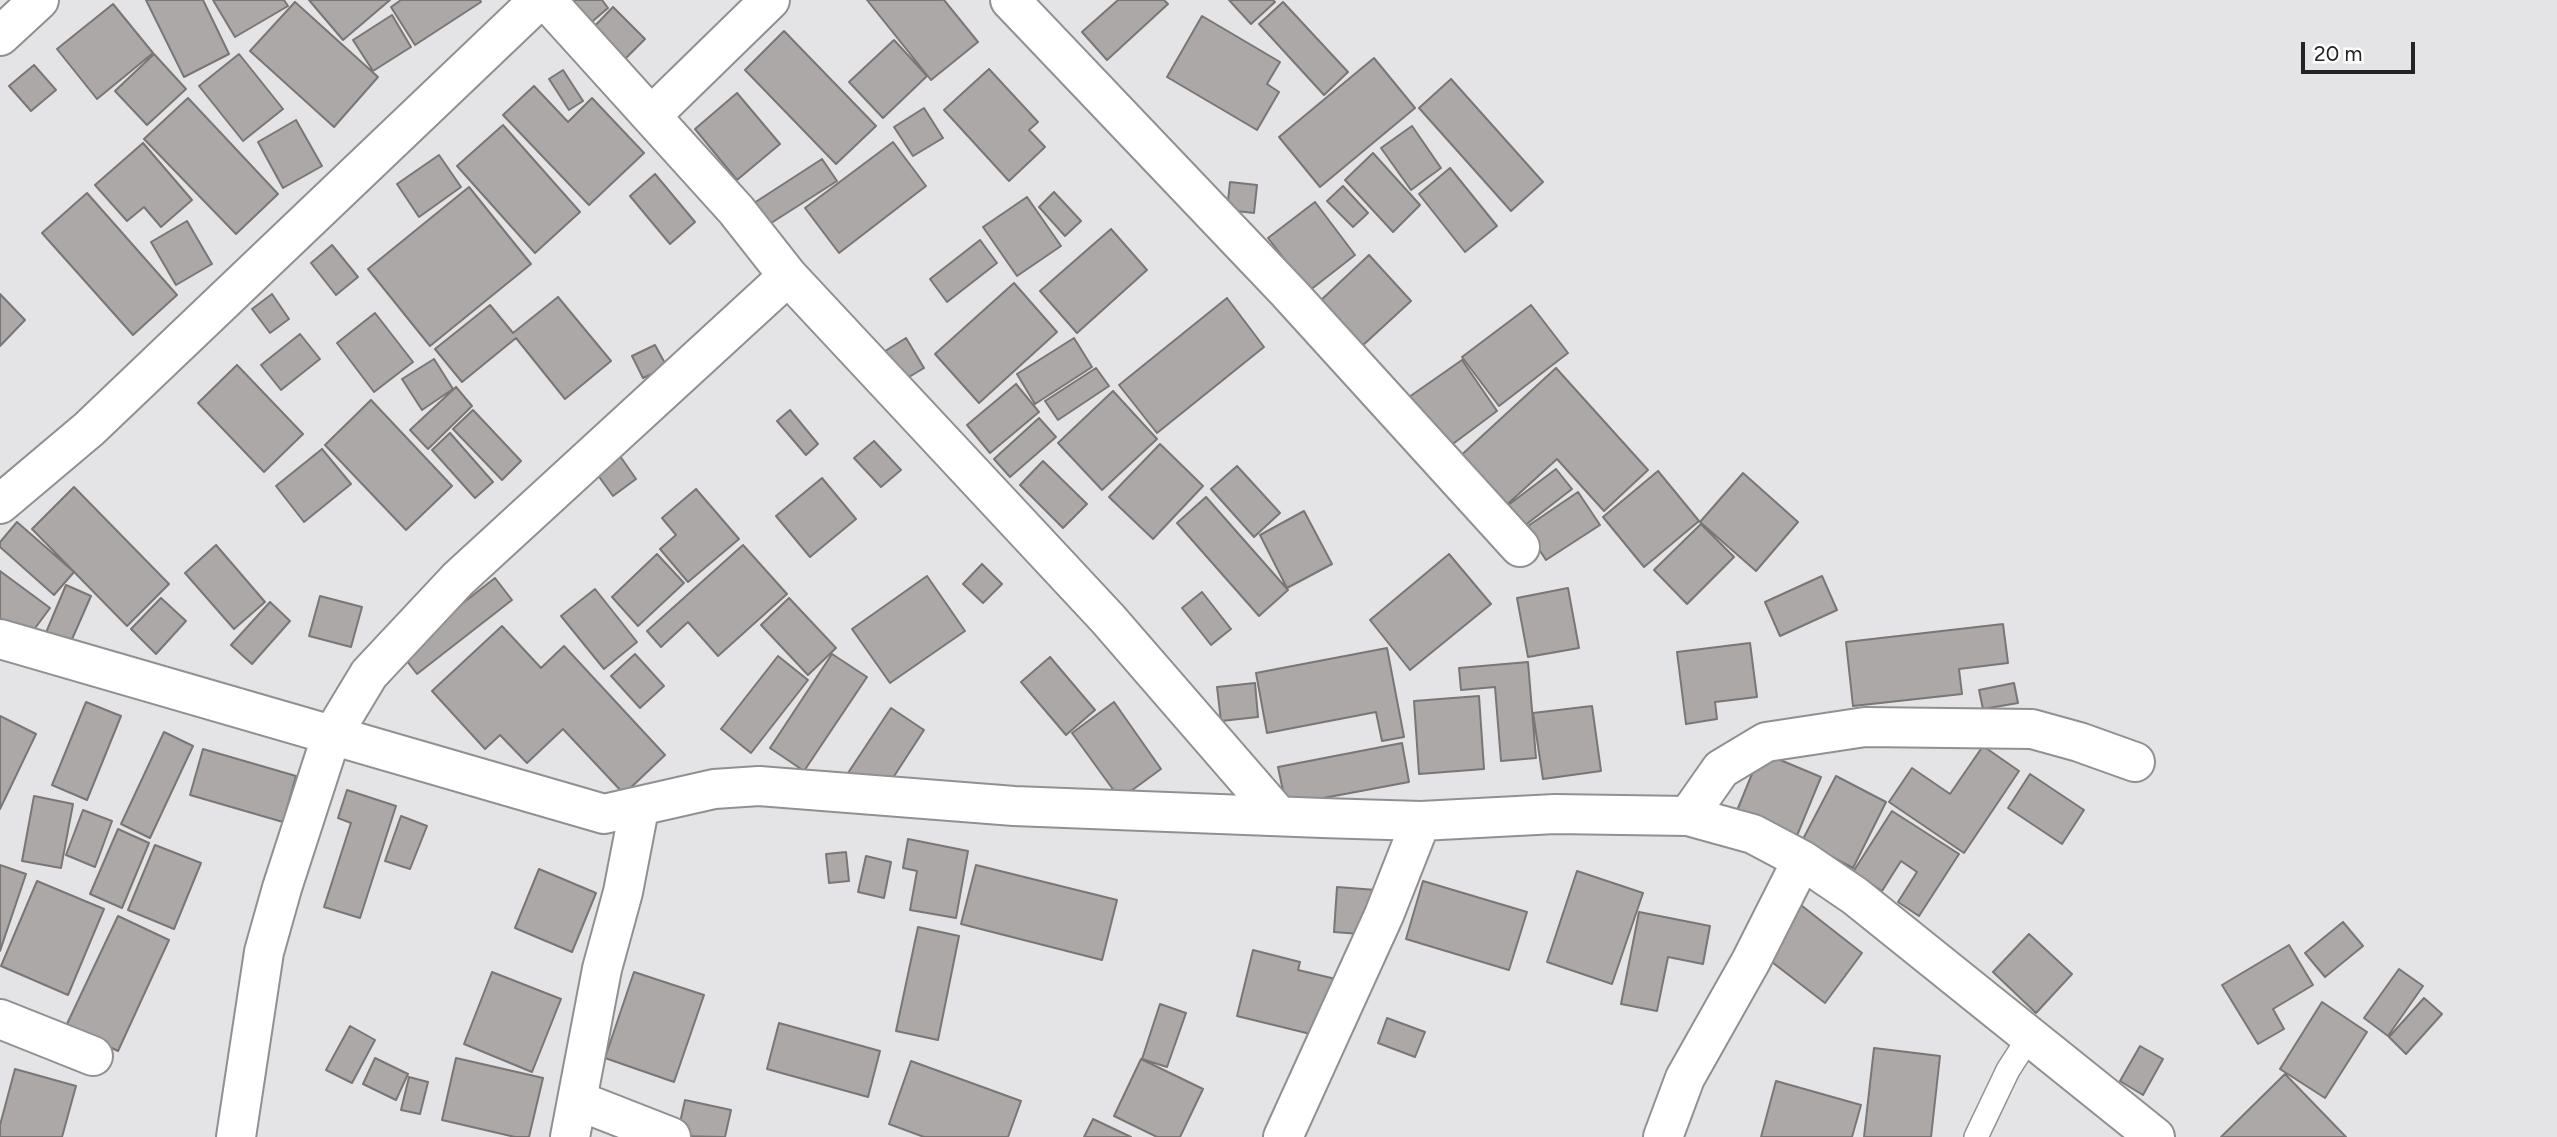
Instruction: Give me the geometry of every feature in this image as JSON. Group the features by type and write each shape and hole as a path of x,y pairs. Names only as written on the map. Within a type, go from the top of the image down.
{"street":[{"path":"0,36 39,0"},
{"path":"0,503 89,429 539,0"},
{"path":"546,0 736,210 788,276 1108,619 1278,815"},
{"path":"651,116 770,0"},
{"path":"1010,0 1288,292 1520,547"},
{"path":"236,1137 264,952 331,737 369,674 458,579 788,276"},
{"path":"0,639 604,814 639,809 714,789 759,786 1014,806 1421,821 1555,814 1688,816 1753,834 1802,860 1855,896 2155,1137"},
{"path":"1688,816 1721,769 1766,742 1865,727 2032,729 2135,762"},
{"path":"639,809 623,892 602,969 574,1119 671,1137"},
{"path":"1283,1137 1384,915 1421,821"},
{"path":"1663,1137 1685,1078 1745,972 1802,860"},
{"path":"0,1019 93,1056"}],"lane":[{"path":"1976,1137 2008,1070 2030,1036"}],"building":[{"path":"146,0 203,0 229,54 184,77"},
{"path":"213,0 284,0 288,6 235,37"},
{"path":"309,0 390,0 343,40"},
{"path":"401,0 481,2 415,45 391,7"},
{"path":"566,0 602,0 608,8 587,26"},
{"path":"867,0 944,0 978,42 931,80"},
{"path":"1118,0 1164,0 1168,4 1107,60 1082,32"},
{"path":"1229,0 1273,0 1275,2 1251,24"},
{"path":"295,2 378,77 334,127 250,51"},
{"path":"1283,2 1348,72 1324,95 1259,24"},
{"path":"113,4 153,53 97,99 57,49"},
{"path":"613,7 645,39 622,62 590,31"},
{"path":"392,15 411,47 373,71 353,40"},
{"path":"1202,16 1280,62 1267,84 1279,92 1257,130 1167,77"},
{"path":"784,31 876,126 836,164 745,70"},
{"path":"894,40 927,76 883,118 849,82"},
{"path":"154,54 186,89 147,125 115,91"},
{"path":"239,54 283,109 243,141 199,86"},
{"path":"1374,58 1415,108 1320,187 1279,137"},
{"path":"34,65 56,90 31,111 9,86"},
{"path":"989,69 1038,122 1029,130 1045,147 1009,181 944,110"},
{"path":"563,70 583,101 569,110 549,79"},
{"path":"1451,79 1543,182 1511,211 1419,108"},
{"path":"534,86 568,122 592,98 644,153 589,205 503,115"},
{"path":"737,93 780,144 737,180 695,129"},
{"path":"188,98 278,194 236,234 144,139"},
{"path":"924,108 943,138 913,156 894,127"},
{"path":"296,120 322,166 283,188 258,142"},
{"path":"503,125 580,212 535,253 457,166"},
{"path":"1412,126 1441,168 1411,190 1381,148"},
{"path":"893,142 926,186 839,253 805,208"},
{"path":"143,143 192,200 161,227 144,207 127,221 95,185"},
{"path":"1373,153 1420,205 1393,232 1345,180"},
{"path":"439,155 461,187 419,217 397,184"},
{"path":"822,159 837,181 768,225 754,203"},
{"path":"1450,168 1497,226 1465,252 1419,194"},
{"path":"655,174 695,222 670,244 630,196"},
{"path":"1230,182 1257,185 1254,213 1227,210"},
{"path":"1343,186 1368,213 1353,227 1327,201"},
{"path":"469,187 531,264 430,346 368,269"},
{"path":"1054,192 1081,221 1065,236 1039,207"},
{"path":"87,193 177,295 133,335 42,233"},
{"path":"1027,197 1061,246 1017,276 983,227"},
{"path":"1315,202 1355,255 1309,291 1268,238"},
{"path":"187,221 212,264 176,285 151,242"},
{"path":"1111,229 1147,270 1077,333 1040,291"},
{"path":"980,240 997,263 947,302 930,279"},
{"path":"332,245 358,277 336,295 311,263"},
{"path":"1369,255 1411,301 1361,347 1319,302"},
{"path":"1014,283 1057,332 979,403 935,354"},
{"path":"0,294 25,320 0,346"},
{"path":"272,294 289,319 270,333 252,309"},
{"path":"558,297 611,361 565,399 516,338 462,382 435,349 490,305 513,333"},
{"path":"1227,298 1264,347 1157,433 1119,385"},
{"path":"1531,305 1568,353 1499,406 1462,357"},
{"path":"375,313 413,362 374,392 337,343"},
{"path":"300,334 320,359 281,390 261,365"},
{"path":"906,338 924,368 899,383 882,353"},
{"path":"1074,338 1092,367 1035,404 1017,374"},
{"path":"655,345 667,367 643,378 632,356"},
{"path":"434,359 453,389 422,410 402,379"},
{"path":"1462,360 1497,411 1446,449 1409,397"},
{"path":"237,365 303,434 264,472 198,403"},
{"path":"1096,368 1109,386 1058,420 1045,401"},
{"path":"1556,368 1648,470 1604,511 1557,459 1501,510 1456,460"},
{"path":"1016,384 1039,412 990,453 967,425"},
{"path":"456,387 472,406 428,449 410,430"},
{"path":"1113,391 1157,439 1102,490 1058,443"},
{"path":"371,400 452,486 406,530 325,445"},
{"path":"473,410 521,461 502,480 453,429"},
{"path":"790,410 818,444 806,455 777,421"},
{"path":"1039,418 1056,437 1010,477 994,459"},
{"path":"450,433 493,482 475,498 432,450"},
{"path":"874,441 901,470 881,487 854,458"},
{"path":"1160,444 1203,486 1153,539 1109,497"},
{"path":"322,449 351,484 304,522 276,486"},
{"path":"620,456 636,479 613,496 597,474"},
{"path":"1043,461 1087,504 1063,528 1020,485"},
{"path":"1237,466 1280,513 1254,537 1211,489"},
{"path":"1556,469 1572,489 1519,530 1503,509"},
{"path":"1658,471 1699,521 1644,567 1603,517"},
{"path":"1743,473 1798,522 1756,571 1700,522"},
{"path":"822,478 856,519 810,557 776,516"},
{"path":"74,487 169,584 127,626 32,529"},
{"path":"696,489 739,539 688,582 660,549 676,535 662,518"},
{"path":"1578,492 1600,525 1546,560 1525,528"},
{"path":"1206,497 1288,590 1259,616 1177,523"},
{"path":"1304,511 1332,564 1287,588 1260,535"},
{"path":"17,522 74,572 54,595 0,547 0,542"},
{"path":"1701,524 1734,557 1687,604 1654,570"},
{"path":"216,545 265,602 234,629 185,573"},
{"path":"743,545 787,594 718,656 688,622 661,647 647,631"},
{"path":"657,554 684,583 638,626 612,597"},
{"path":"1449,554 1491,604 1410,670 1370,620"},
{"path":"982,564 1002,584 983,603 963,584"},
{"path":"0,571 50,608 27,639 0,618"},
{"path":"927,576 965,631 890,683 852,629"},
{"path":"1822,576 1837,610 1780,636 1765,602"},
{"path":"495,578 512,600 417,674 400,652"},
{"path":"66,585 91,596 69,646 45,635"},
{"path":"1568,588 1579,648 1528,657 1517,598"},
{"path":"595,589 637,642 604,669 561,616"},
{"path":"1202,592 1231,629 1211,645 1182,608"},
{"path":"320,596 362,607 351,647 309,636"},
{"path":"161,598 186,621 156,654 131,629"},
{"path":"789,598 836,648 808,675 761,625"},
{"path":"270,602 290,621 252,664 231,645"},
{"path":"2003,624 2008,663 1959,669 1962,694 1853,706 1846,642"},
{"path":"502,626 541,668 564,646 665,755 624,794 563,729 527,763 500,735 485,749 432,691"},
{"path":"1750,643 1757,697 1715,702 1717,719 1686,724 1677,652"},
{"path":"1387,648 1404,737 1382,741 1376,712 1267,733 1256,673"},
{"path":"635,654 664,686 640,708 611,676"},
{"path":"832,654 867,677 804,771 770,748"},
{"path":"778,656 808,680 751,753 721,729"},
{"path":"1050,657 1095,710 1066,735 1021,682"},
{"path":"1528,662 1536,758 1501,761 1495,687 1461,690 1459,668"},
{"path":"1255,683 1258,717 1221,721 1217,687"},
{"path":"2014,683 2018,703 1983,709 1979,690"},
{"path":"1479,696 1484,769 1419,774 1414,701"},
{"path":"86,702 121,716 87,800 52,785"},
{"path":"1114,702 1161,769 1120,799 1072,733"},
{"path":"1592,706 1601,771 1543,779 1533,713"},
{"path":"891,708 924,730 876,804 842,782"},
{"path":"0,716 36,734 0,809"},
{"path":"164,732 193,746 150,838 121,824"},
{"path":"1402,743 1409,782 1286,805 1278,767"},
{"path":"1983,746 2019,771 1964,853 1889,802 1912,768 1950,794"},
{"path":"203,749 296,776 283,822 190,795"},
{"path":"1761,752 1821,777 1796,838 1736,813"},
{"path":"2030,774 2084,810 2062,844 2008,808"},
{"path":"1836,776 1886,802 1853,868 1802,841"},
{"path":"347,790 396,806 360,918 324,907 351,823 338,818"},
{"path":"34,796 73,804 61,868 22,861"},
{"path":"83,810 112,821 95,867 66,855"},
{"path":"1892,811 1959,854 1919,916 1898,902 1917,872 1901,861 1882,891 1853,872"},
{"path":"401,816 427,826 410,869 385,861"},
{"path":"118,829 149,843 122,908 90,894"},
{"path":"908,839 968,851 956,918 910,910 917,871 903,868"},
{"path":"155,845 201,863 174,929 128,910"},
{"path":"846,852 849,881 829,883 826,854"},
{"path":"866,856 891,862 884,898 858,892"},
{"path":"0,865 26,874 0,951"},
{"path":"976,865 1117,900 1102,960 961,924"},
{"path":"539,869 596,893 572,952 515,928"},
{"path":"1577,871 1643,893 1612,984 1547,962"},
{"path":"37,881 104,909 68,995 1,966"},
{"path":"1423,881 1527,912 1509,970 1406,939"},
{"path":"1337,887 1376,890 1373,935 1334,932"},
{"path":"1797,902 1862,953 1825,1003 1759,952"},
{"path":"1639,912 1710,926 1703,964 1668,957 1657,1011 1621,1004"},
{"path":"118,916 169,940 118,1051 66,1026"},
{"path":"2343,922 2363,946 2325,977 2305,953"},
{"path":"918,927 959,936 938,1040 896,1031"},
{"path":"2029,934 2072,974 2036,1013 1993,972"},
{"path":"2289,945 2313,985 2273,1009 2284,1029 2258,1044 2222,985"},
{"path":"1253,950 1300,962 1298,970 1344,981 1331,1039 1237,1016"},
{"path":"2399,969 2423,986 2388,1036 2364,1018"},
{"path":"492,972 561,999 532,1072 464,1044"},
{"path":"634,972 704,995 674,1082 605,1058"},
{"path":"2424,998 2442,1014 2406,1054 2389,1037"},
{"path":"2322,1002 2367,1032 2325,1098 2280,1069"},
{"path":"1160,1004 1186,1013 1167,1067 1142,1059"},
{"path":"1387,1018 1425,1032 1415,1057 1378,1043"},
{"path":"779,1023 880,1051 868,1097 767,1069"},
{"path":"350,1026 375,1040 352,1083 326,1070"},
{"path":"2140,1046 2163,1059 2143,1095 2120,1081"},
{"path":"1874,1048 1940,1056 1931,1137 1864,1137"},
{"path":"375,1058 408,1074 396,1100 363,1084"},
{"path":"456,1058 543,1078 529,1137 515,1137 442,1120"},
{"path":"1141,1059 1203,1089 1180,1137 1157,1137 1114,1116"},
{"path":"911,1061 1021,1101 1008,1137 924,1137 889,1124"},
{"path":"15,1069 76,1086 62,1137 0,1137 0,1125"},
{"path":"2285,1074 2346,1137 2221,1137"},
{"path":"409,1077 428,1082 420,1114 401,1110"},
{"path":"1776,1081 1861,1105 1852,1137 1761,1137"},
{"path":"685,1100 731,1110 725,1137 677,1136"},
{"path":"1093,1119 1131,1137 1084,1137"}]}
